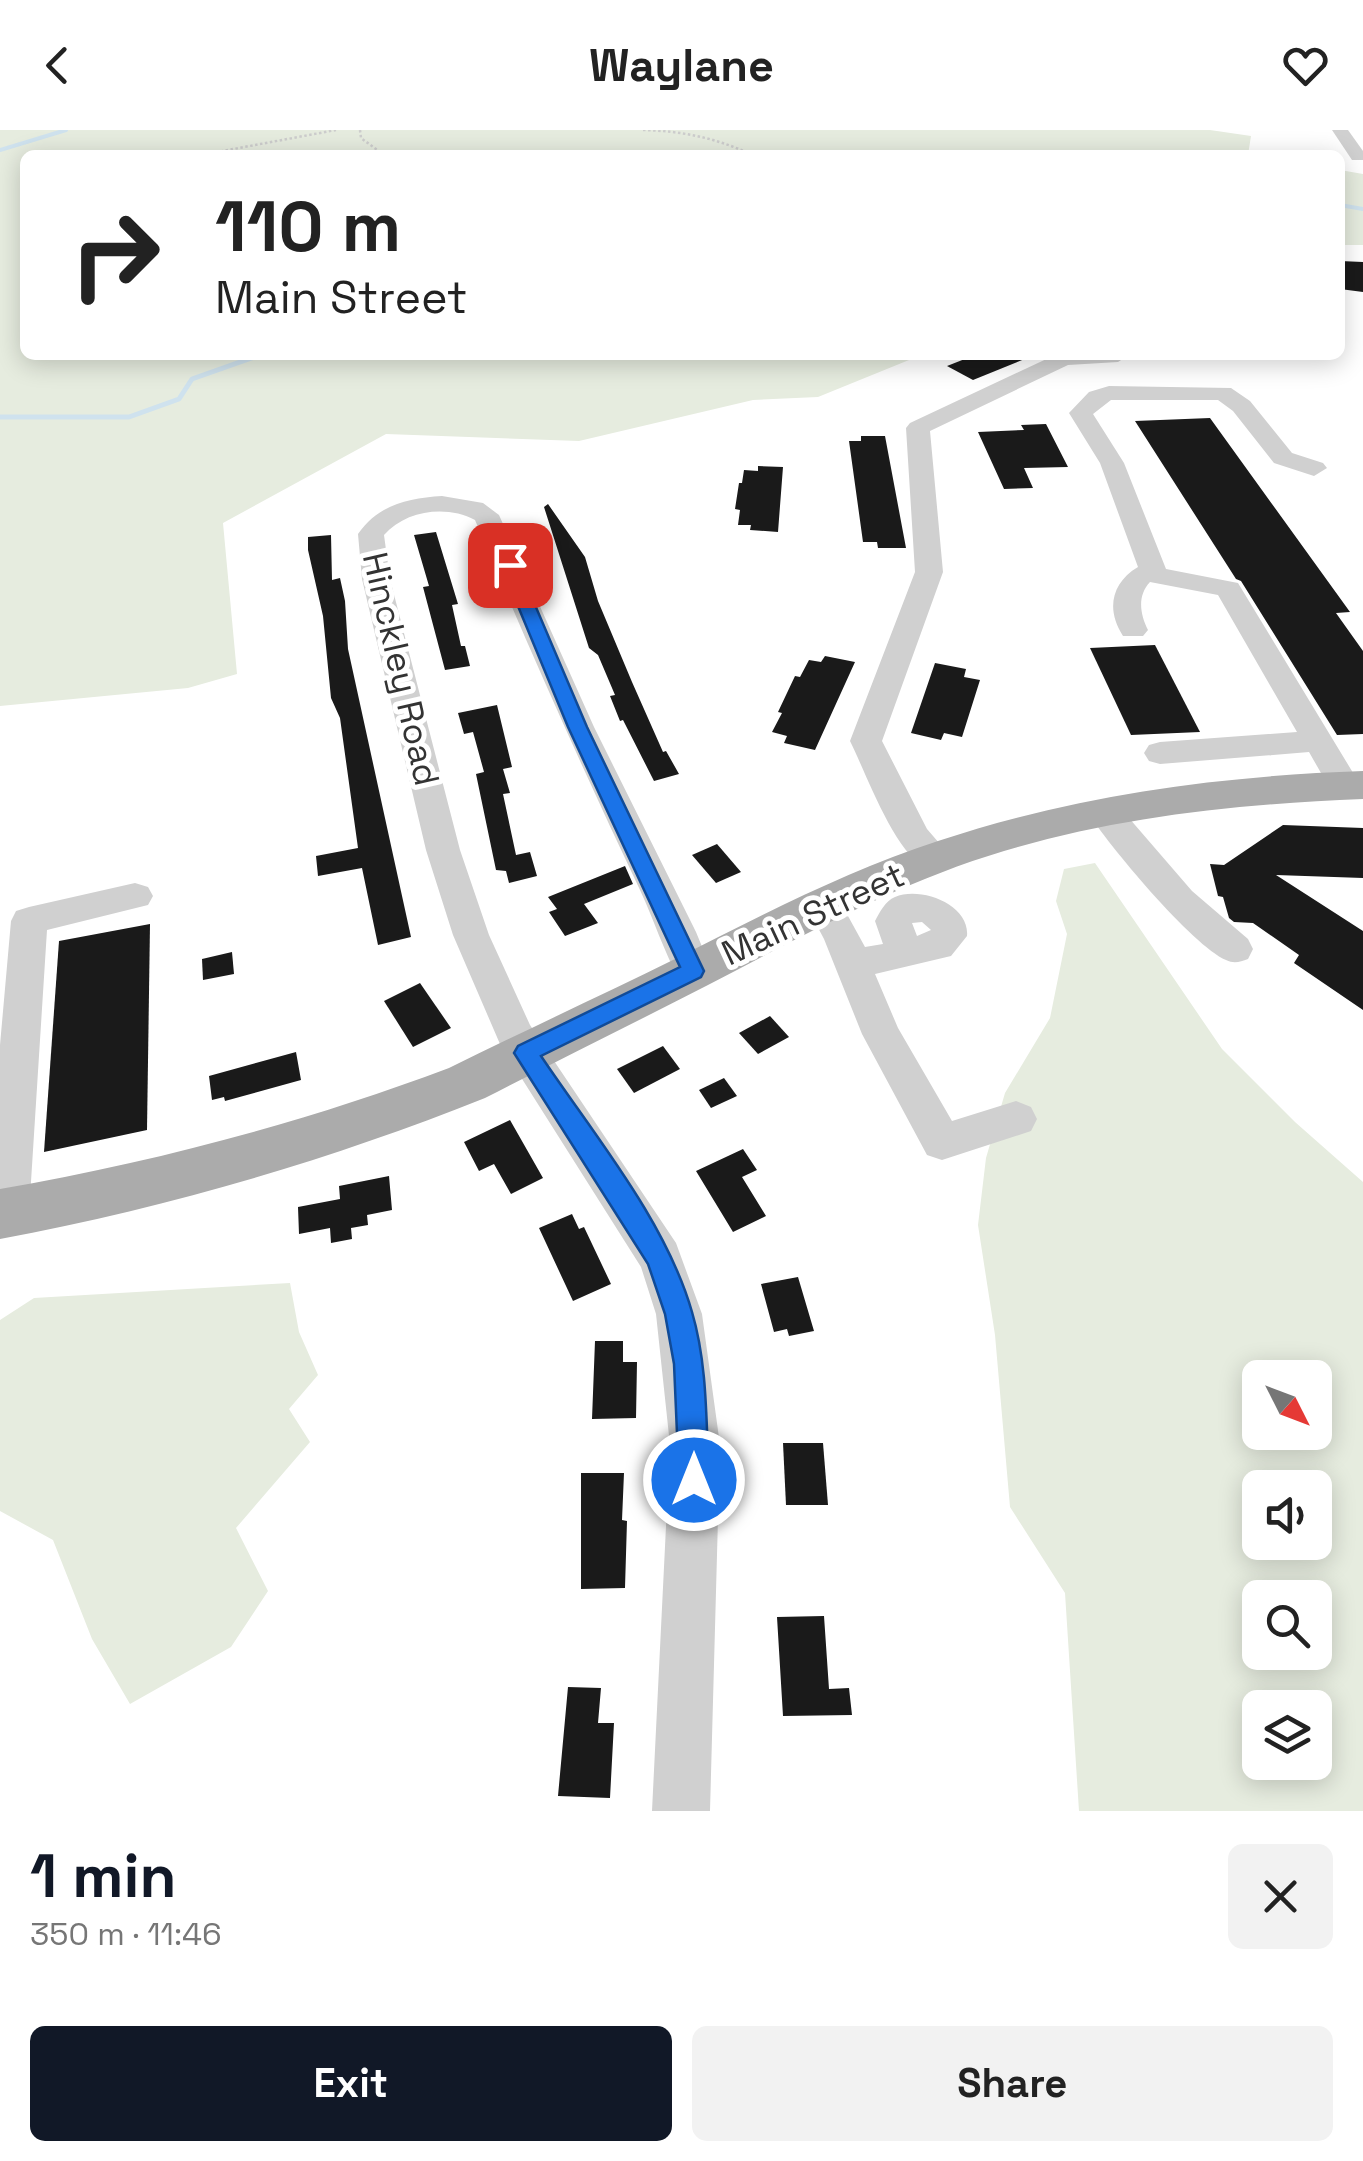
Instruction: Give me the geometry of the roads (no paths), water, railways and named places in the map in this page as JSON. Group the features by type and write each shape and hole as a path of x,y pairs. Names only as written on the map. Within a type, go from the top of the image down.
{"main road":[{"name":"Main Street","path":"4,1213 108,1195 262,1156 420,1102 824,906 935,858 1004,836 1104,811 1209,794 1354,786"}],"street":[{"path":"1340,130 1358,156"},
{"path":"935,858 914,836 866,741 928,572 918,428 1062,360"},
{"path":"1154,573 1112,463 1081,413 1097,396 1223,393 1252,417 1284,459 1314,468"},
{"name":"Hinckley Road","path":"680,1811 695,1445 679,1314 660,1258 526,1053 471,935 443,850 376,579 371,534 382,520 411,510 456,503 486,515 578,727 678,932 693,971"},
{"path":"1133,630 1126,598 1138,577 1154,573 1220,586 1232,594 1319,741 1354,786"},
{"path":"1160,753 1319,741"},
{"path":"1256,744 1282,788"},
{"path":"1104,811 1179,900 1236,949"},
{"path":"4,1213 29,922 135,896"},
{"path":"824,906 855,964 865,998 942,1142 1016,1119"},
{"path":"855,964 904,951"}],"waterway":[{"path":"0,150 66,130"},
{"path":"1345,206 1363,209"},
{"path":"0,417 129,417 179,399 192,379 246,360"}]}
